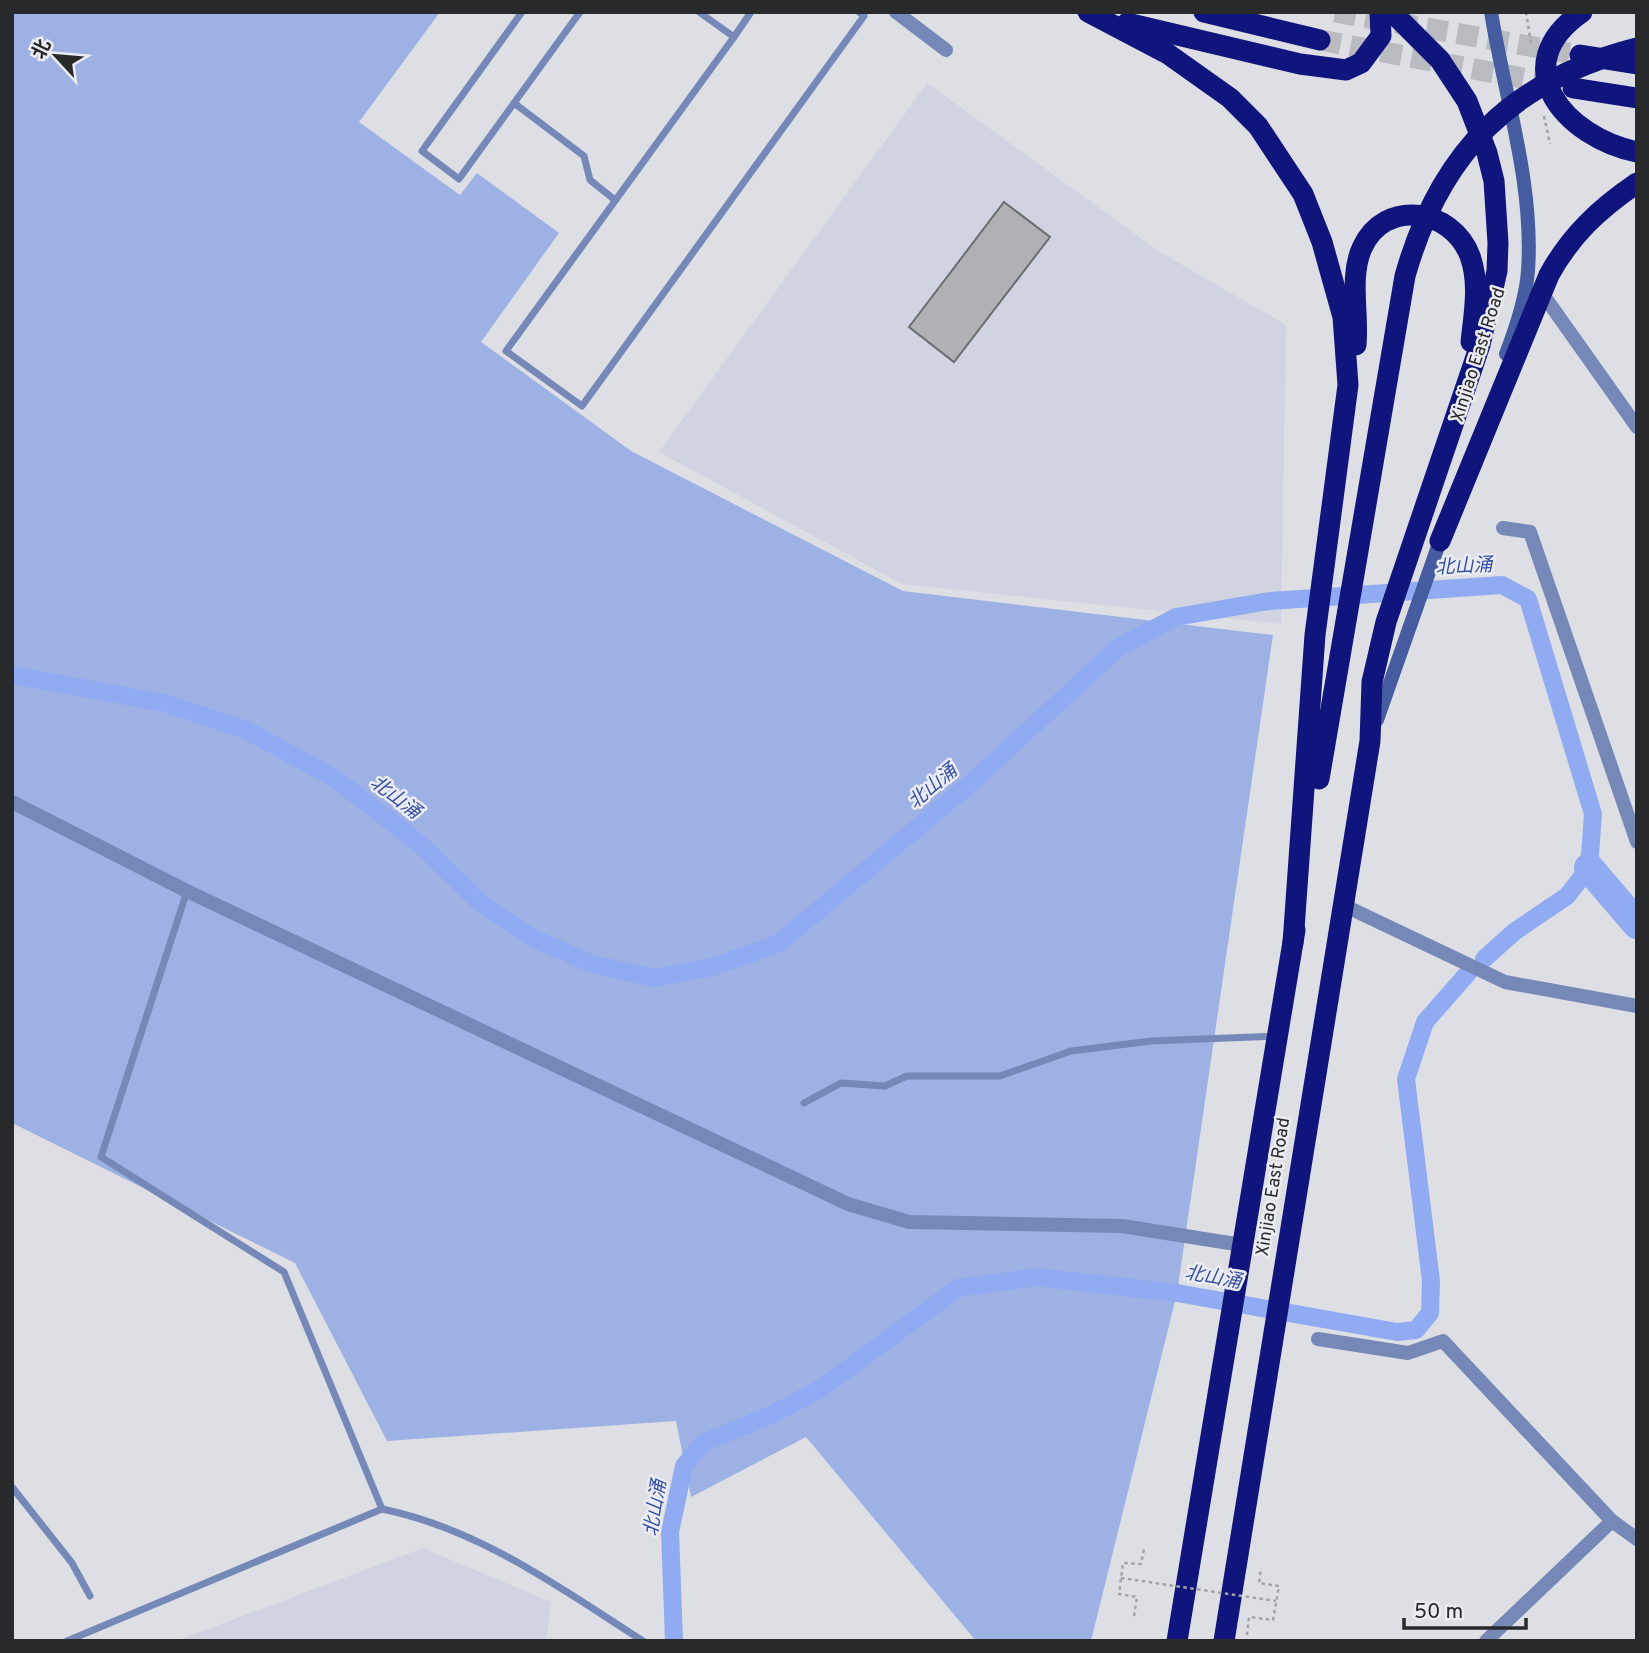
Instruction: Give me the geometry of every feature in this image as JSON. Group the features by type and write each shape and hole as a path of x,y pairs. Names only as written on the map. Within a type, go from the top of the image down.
{"highway":[{"path":"1204,12 1320,40"},
{"path":"1092,13 1300,64 1346,70 1360,64 1381,36 1380,12"},
{"path":"1392,12 1433,52 1455,79 1477,124 1494,181 1498,213 1497,271 1490,309 1467,386"},
{"path":"1582,12 1559,32 1553,44 1547,70 1549,88 1562,111 1587,134 1604,143 1637,152"},
{"path":"1092,13 1168,54 1230,98 1258,126 1282,159 1303,194 1334,279 1346,336 1349,385"},
{"name":"Xinjiao East Road","path":"1177,1641 1405,276 1423,224 1451,171 1484,130 1509,107 1572,69 1597,58 1637,48"},
{"path":"1580,55 1637,64"},
{"path":"1573,88 1637,98"},
{"path":"1440,541 1542,293 1564,248 1584,225 1637,183"},
{"path":"1293,943 1315,635 1358,324 1356,276 1362,248 1370,235 1387,219 1412,213 1446,225 1464,243 1470,255 1475,289 1467,386"},
{"name":"Xinjiao East Road","path":"1224,1641 1370,741 1372,682 1386,622 1411,543 1467,386"}],"street":[{"path":"896,12 946,50"},
{"name":"Xinjiao East Road","path":"1370,741 1509,346 1528,275 1527,203 1491,12"},
{"path":"1542,293 1637,427"},
{"path":"1503,528 1530,532 1636,835"},
{"path":"12,802 187,891 848,1204 909,1222 1122,1226 1242,1245"},
{"path":"1343,905 1505,982 1637,1006"},
{"path":"1318,1339 1408,1353 1443,1341 1612,1521 1637,1539"},
{"path":"1486,1641 1612,1521"}],"lane":[{"path":"522,12 422,151 459,178 580,12"},
{"path":"699,12 734,37"},
{"path":"751,12 506,351 582,406 864,16 859,12"},
{"path":"514,103 584,156 590,180 615,201"},
{"path":"187,891 101,1157 284,1272 382,1509"},
{"path":"804,1103 841,1083 886,1086 907,1076 1000,1076 1071,1051 1151,1041 1277,1036"},
{"path":"12,1487 72,1563 90,1596"},
{"path":"67,1641 382,1509 417,1516 508,1554 643,1641"}],"path":[{"path":"1526,12 1531,47"},
{"path":"1134,1616 1137,1597 1119,1594 1123,1563 1141,1564 1144,1549"},
{"path":"1247,1635 1250,1617 1273,1620 1279,1586 1259,1583 1261,1568"},
{"path":"1121,1578 1276,1601"}],"shaded area":[{"path":"12,12 440,12 359,122 460,195 477,173 559,233 481,342 631,451 903,591 1273,635 1177,1293 1091,1641 976,1641 806,1437 691,1497 676,1421 387,1441 295,1263 12,1123"},
{"path":"927,83 1160,252 1286,325 1281,624 902,584 659,452"},
{"path":"423,1548 551,1602 546,1641 176,1641"}],"building":[{"path":"1004,202 1050,237 954,362 909,327"}],"waterway":[{"name":"北山涌","path":"12,675 164,703 246,730 334,778 419,843 479,902 533,938 592,964 654,978 713,967 779,943 971,783 1119,647 1176,617 1269,601 1502,585 1528,599 1593,814 1589,868 1567,896 1514,932 1484,959"},
{"path":"1589,868 1637,924"},
{"name":"北山涌","path":"674,1641 670,1532 684,1466 703,1443 773,1414 820,1389 958,1288 1036,1277 1177,1293 1397,1332 1416,1330 1430,1313 1431,1281 1406,1079 1425,1022 1468,973"}],"tunnel":[{"path":"1335,12 1580,55"},
{"path":"1320,40 1559,85"}]}
